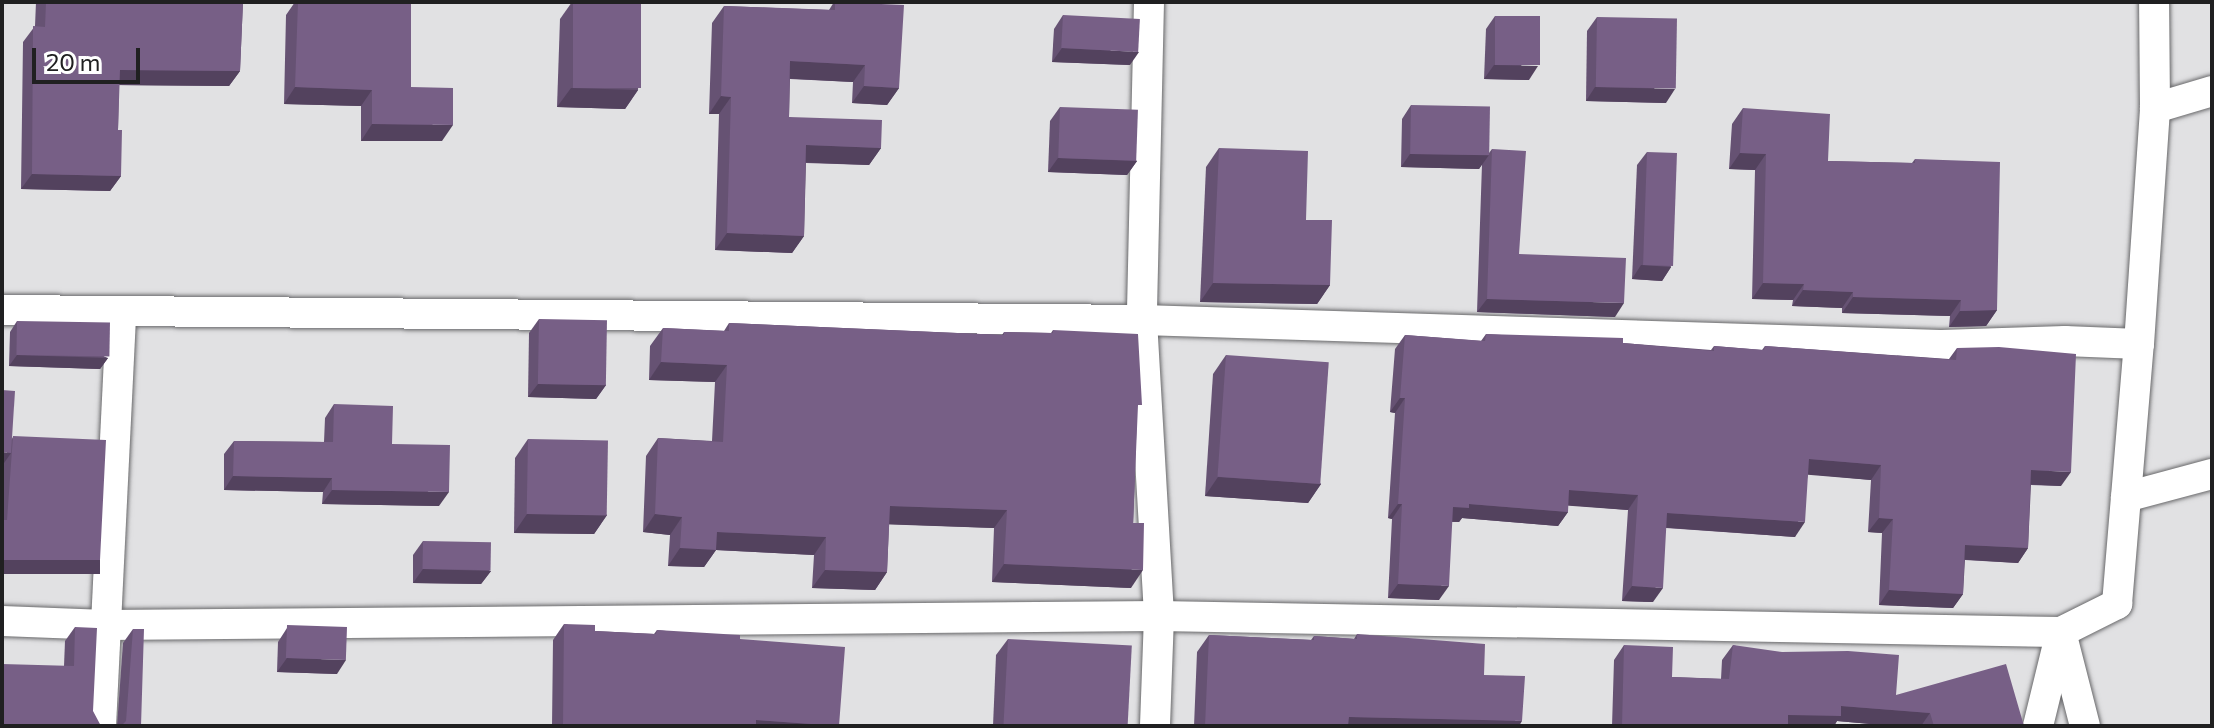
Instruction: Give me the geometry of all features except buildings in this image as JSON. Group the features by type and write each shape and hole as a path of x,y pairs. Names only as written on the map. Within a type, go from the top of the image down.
{"street":[{"path":"1149,2 1142,320 1159,616 1155,726"},
{"path":"2,621 106,625 1159,616 2061,632 2117,604 2155,108 2154,2"},
{"path":"2155,108 2212,91"},
{"path":"2,310 1142,320 1941,345 2065,341 2139,344"},
{"path":"101,726 121,313"},
{"path":"2126,497 2212,474"},
{"path":"2038,726 2061,632"},
{"path":"2061,632 2085,726"}]}
